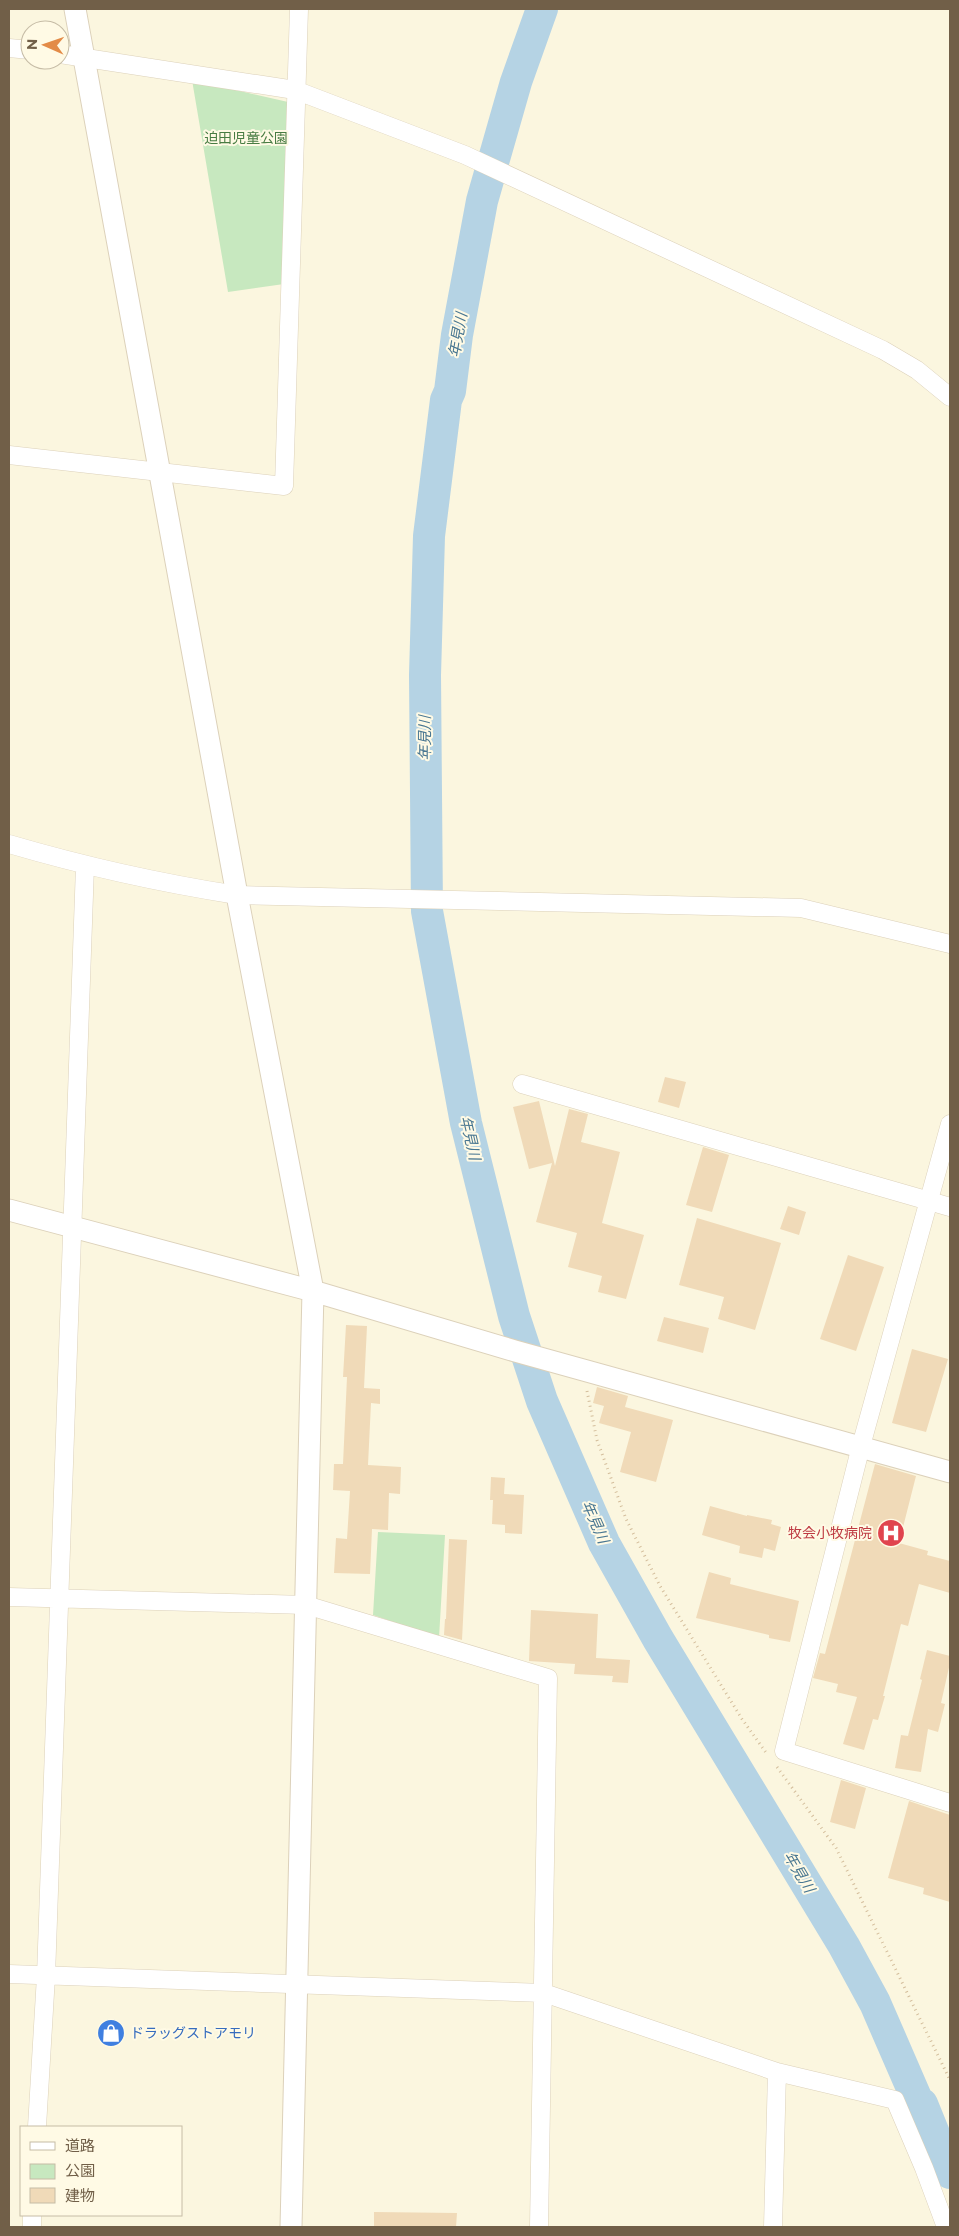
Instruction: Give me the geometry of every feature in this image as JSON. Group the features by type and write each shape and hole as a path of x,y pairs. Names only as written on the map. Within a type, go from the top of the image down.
{"street":[{"path":"75,9 237,895 313,1291 291,2227"},
{"path":"9,455 284,486 299,9"},
{"path":"70,55 295,90 465,155 883,350 918,370 950,397"},
{"path":"9,844 85,866 237,895 801,908 950,944"},
{"path":"38,2126 46,1976 74,1227 85,866"},
{"path":"522,1084 950,1207"},
{"path":"950,1124 930,1202 861,1446 784,1751 950,1803"},
{"path":"9,1210 313,1291 579,1369 950,1472"},
{"path":"9,1596 306,1606 548,1678 539,2227"},
{"path":"9,1974 544,1993 777,2072 895,2100 924,2168 946,2227"},
{"path":"773,2227 777,2072"}],"path":[{"path":"579,1369 597,1440 626,1519 660,1586 742,1719 836,1848 950,2080"}],"green space":[{"name":"迫田児童公園","path":"192,80 288,102 284,284 228,292"},
{"path":"378,1532 445,1535 439,1638 373,1615"}],"building":[{"path":"665,1077 686,1082 679,1108 658,1102"},
{"path":"539,1101 555,1166 569,1109 588,1114 581,1142 620,1152 602,1223 644,1235 626,1299 598,1292 602,1276 568,1267 577,1233 536,1222 552,1163 529,1169 513,1107"},
{"path":"703,1147 729,1155 712,1212 686,1205"},
{"path":"788,1206 806,1212 799,1235 780,1229"},
{"path":"697,1218 781,1243 755,1330 718,1319 724,1297 679,1285"},
{"path":"848,1255 884,1267 856,1351 820,1339"},
{"path":"664,1317 709,1328 703,1353 657,1341"},
{"path":"346,1325 367,1326 364,1388 380,1389 380,1404 371,1403 368,1465 401,1467 400,1494 389,1493 388,1530 372,1529 370,1574 334,1573 336,1538 347,1539 350,1491 333,1490 334,1464 343,1464 347,1377 343,1377"},
{"path":"912,1349 948,1359 926,1432 892,1423"},
{"path":"597,1387 628,1396 625,1407 673,1420 656,1482 620,1472 631,1432 599,1423 604,1406 593,1403"},
{"path":"875,1464 916,1476 899,1543 928,1551 927,1555 950,1561 950,1593 919,1584 908,1626 901,1624 878,1720 873,1719 864,1750 843,1744 857,1697 836,1692 838,1684 813,1678 820,1653 825,1654"},
{"path":"491,1477 505,1478 504,1494 524,1495 522,1534 505,1533 505,1525 492,1524 493,1500 490,1500"},
{"path":"710,1506 747,1516 772,1520 771,1524 781,1527 775,1551 764,1548 762,1558 739,1553 740,1546 702,1535"},
{"path":"449,1539 467,1540 462,1640 444,1635"},
{"path":"709,1572 731,1578 730,1584 799,1601 790,1642 769,1638 769,1635 696,1618"},
{"path":"531,1610 598,1614 596,1658 630,1660 628,1683 612,1682 613,1676 574,1674 575,1664 529,1661"},
{"path":"927,1650 950,1656 941,1703 945,1704 938,1732 928,1729 921,1772 895,1768 901,1735 908,1736 922,1680 920,1679"},
{"path":"841,1780 866,1788 855,1829 830,1822"},
{"path":"909,1801 950,1815 950,1902 923,1894 924,1888 888,1878"},
{"path":"374,2212 457,2213 456,2227 374,2227"}],"waterway":[{"name":"年見川","path":"542,9 516,82 482,201 457,335 450,391 446,400 429,536 425,675 427,911 466,1123 514,1316 542,1401 604,1543 658,1639 844,1946 875,2003 918,2102 922,2104 950,2173"}],"place":[{"name":"牧会小牧病院","path":"891,1533"},
{"name":"ドラッグストアモリ","path":"111,2033"}]}
